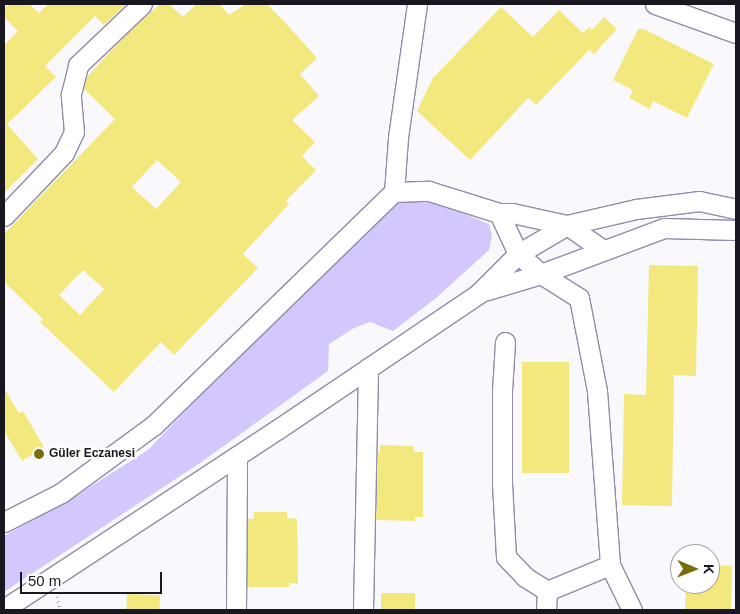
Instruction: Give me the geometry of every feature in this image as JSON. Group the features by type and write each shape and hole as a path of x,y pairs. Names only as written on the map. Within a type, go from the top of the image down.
{"street":[{"path":"4,216 64,153 74,132 71,94 78,64 142,4"},
{"path":"4,522 61,493 154,425 394,192 398,138 417,4"},
{"path":"655,4 736,33"},
{"path":"394,192 429,191 499,213 512,213 566,226 603,250"},
{"path":"4,609 237,456 478,294 518,254 566,226 636,209 699,200 736,209"},
{"path":"499,213 518,254 541,274 578,298 597,391 610,565 632,610"},
{"path":"478,294 541,274 664,228 736,230"},
{"path":"505,342 502,391 502,483 506,557 526,577 547,591"},
{"path":"363,610 368,368"},
{"path":"236,610 237,456"},
{"path":"547,591 610,565"},
{"path":"546,610 547,591"}],"shaded area":[{"path":"426,198 489,224 492,235 489,250 436,298 393,331 370,322 354,328 329,344 328,371 200,463 4,592 4,536 71,499 148,450 288,303 395,203"}],"building":[{"path":"9,4 29,4 39,13 48,4 126,4 104,25 95,16 45,66 56,77 7,124 38,159 4,193 4,45 18,31 4,17 4,9"},
{"path":"160,4 169,4 183,17 197,4 219,4 229,15 246,4 267,4 317,58 300,74 319,96 292,120 315,142 302,156 316,170 286,201 289,204 243,254 258,268 174,355 161,342 114,392 40,322 43,319 4,282 4,234 115,119 84,89 87,77 120,41","holes":["157,160 181,182 156,209 132,187","83,270 104,289 80,315 59,295"]},
{"path":"501,7 533,37 559,10 583,33 589,27 592,30 604,17 617,29 594,54 589,50 536,105 528,98 470,160 417,111 433,78"},
{"path":"638,29 644,29 714,64 687,118 653,101 650,109 629,98 633,90 613,80"},
{"path":"649,265 698,266 696,376 674,375 672,506 622,505 624,394 646,395"},
{"path":"522,362 569,362 569,473 522,473"},
{"path":"4,388 19,413 23,411 44,447 22,461 4,431"},
{"path":"380,445 413,446 414,452 423,452 423,517 415,517 415,521 376,520 378,453 380,453"},
{"path":"254,512 287,512 287,518 297,519 298,584 289,583 289,587 247,587 248,519 254,519"},
{"path":"720,565 732,566 731,610 685,610 686,594 720,594"},
{"path":"381,593 415,593 415,610 381,610"},
{"path":"127,594 160,595 159,610 126,610"}],"place":[{"name":"Güler Eczanesi","path":"39,454"}]}
